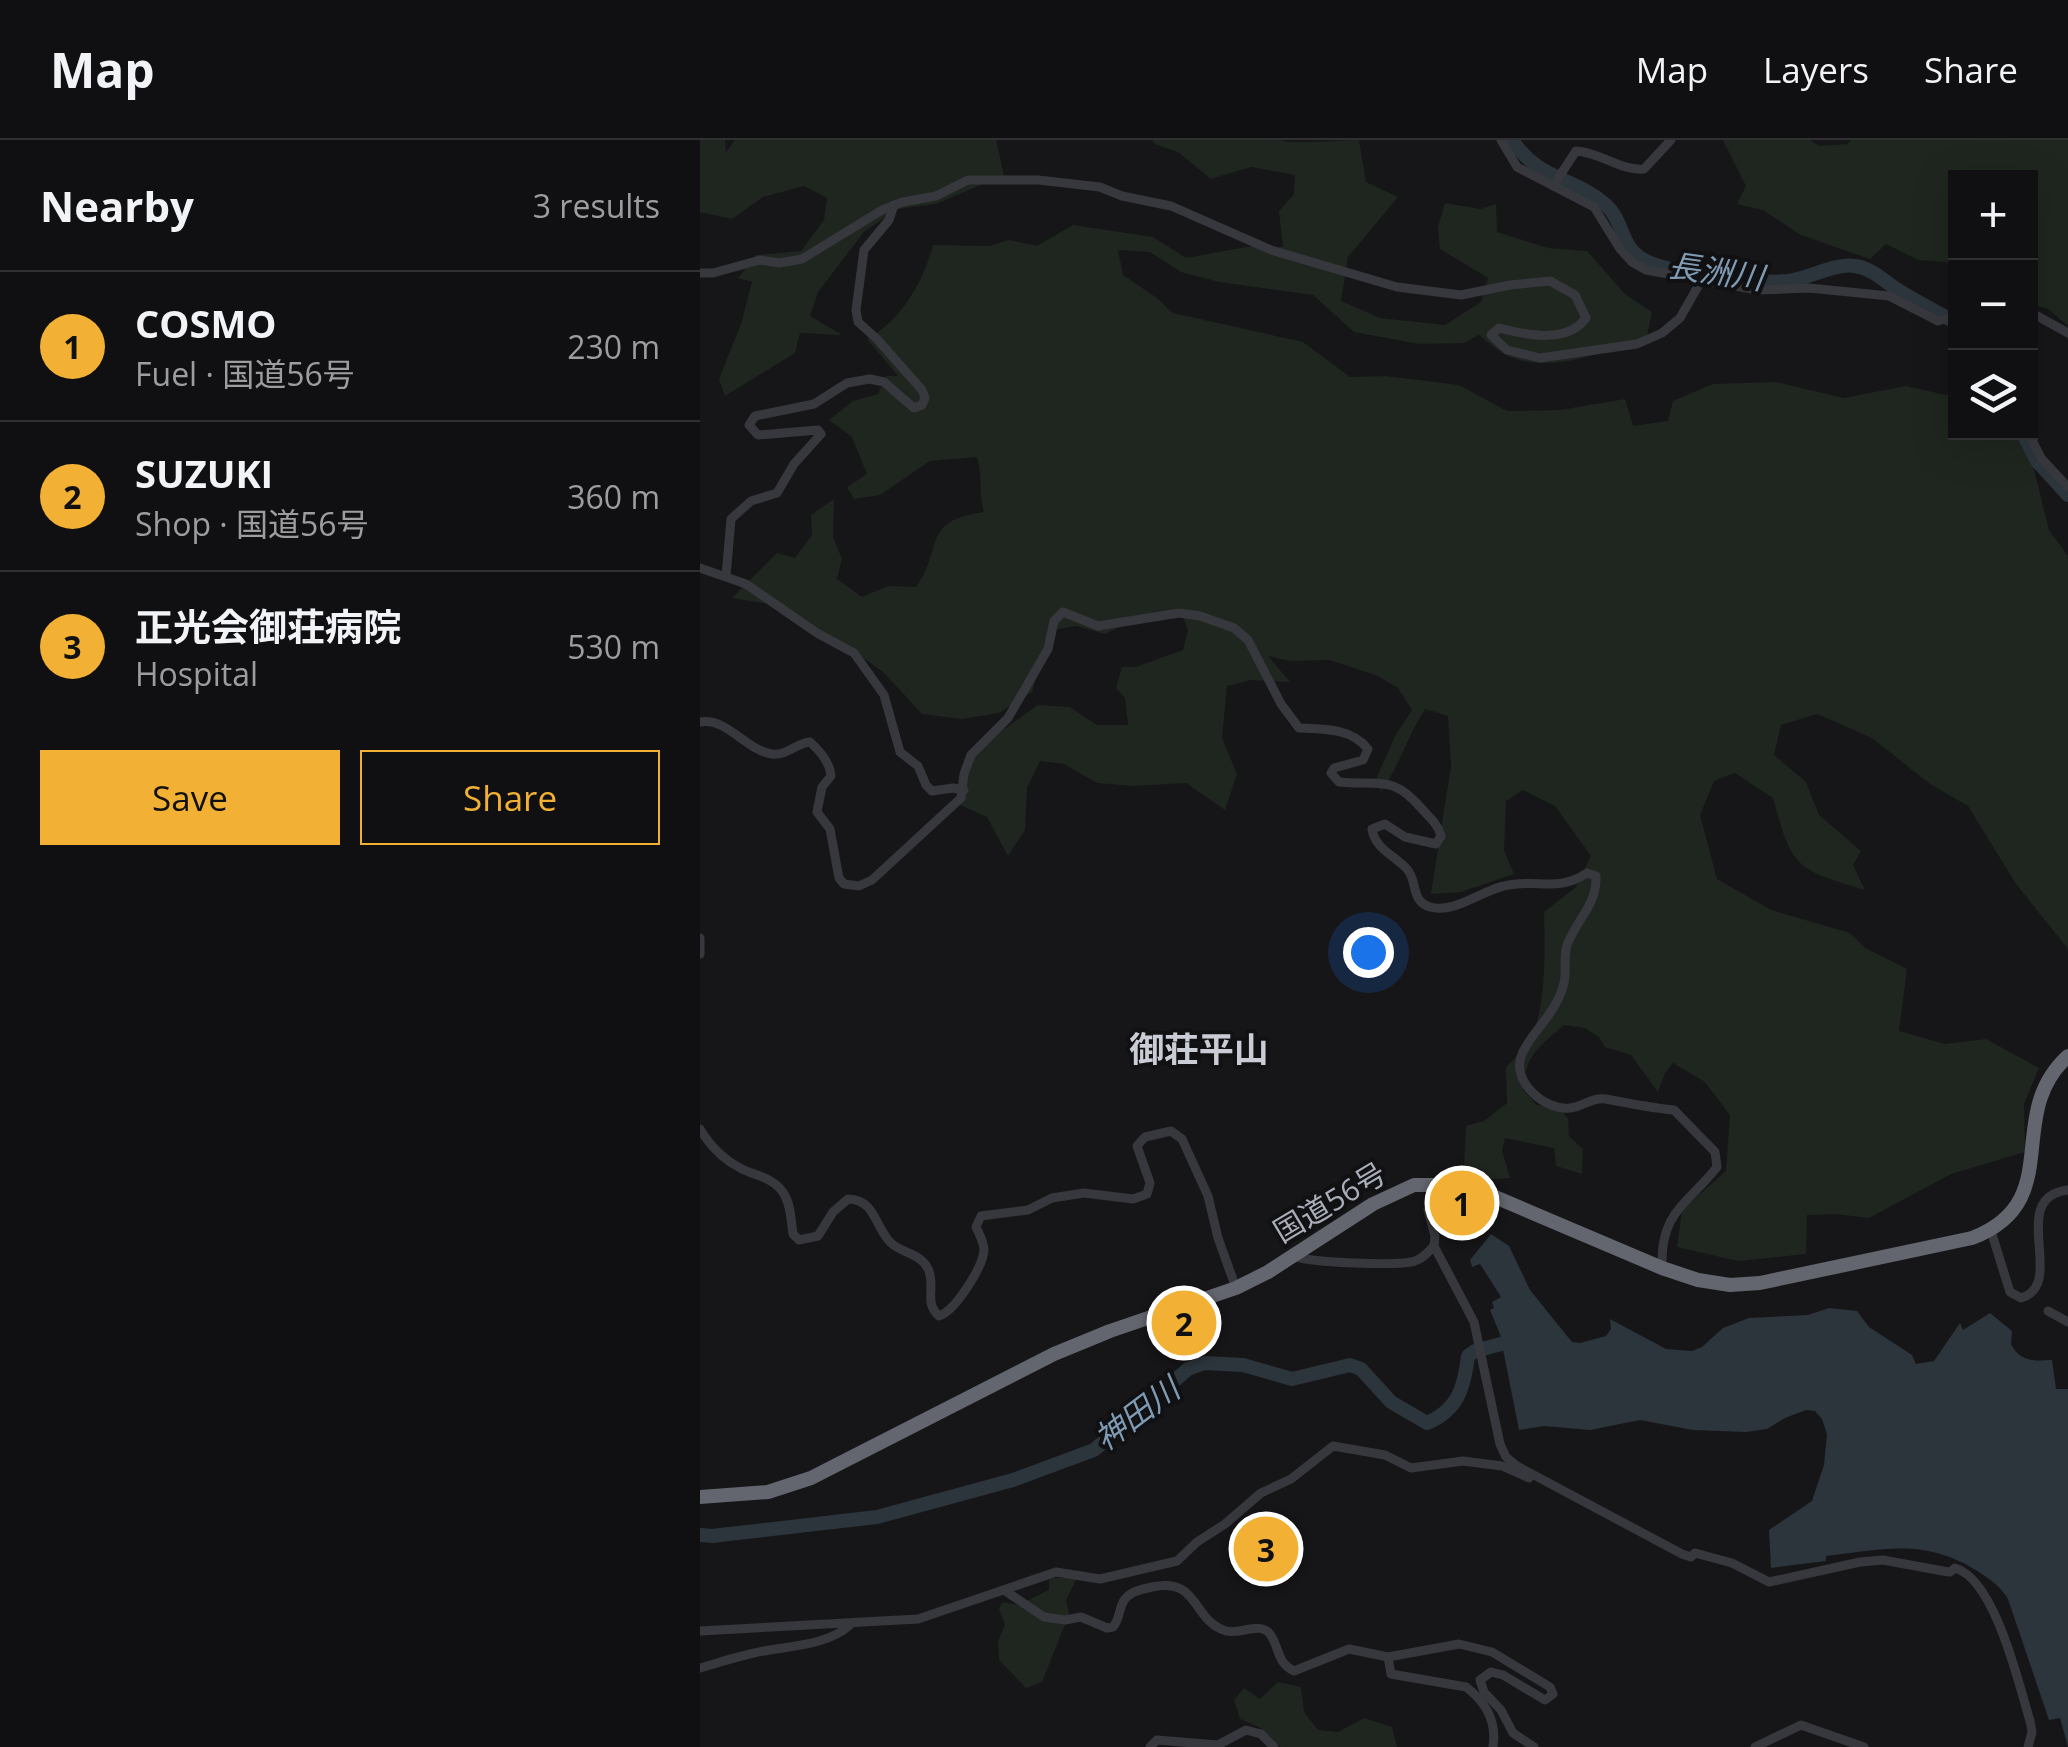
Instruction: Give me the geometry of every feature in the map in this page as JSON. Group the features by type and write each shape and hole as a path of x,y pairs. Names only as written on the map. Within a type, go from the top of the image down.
{"highway":[{"path":"1990,1231 2019,1206 2029,1189 2034,1171 2037,1104 2044,1085 2068,1056"},
{"name":"国道56号","path":"700,1496 768,1492 811,1478 1054,1354 1236,1288 1414,1185 1448,1185 1488,1194 1662,1268 1730,1285 1760,1284 1990,1231"}],"street":[{"path":"1501,140 1517,167 1594,207 1620,249 1646,270 1758,290 1809,288 1889,296 1938,321 1948,318"},
{"path":"1553,186 1576,151 1632,170 1644,169 1670,140"},
{"path":"700,274 760,260 779,263 802,258 894,205 936,196 980,178 1100,187 1122,196 1172,206 1271,250 1397,287 1461,295 1510,284 1550,281 1575,296 1582,306 1586,318 1580,326 1570,332 1537,336 1499,328 1491,335 1507,350 1540,358 1648,341 1680,318 1701,281"},
{"path":"726,576 731,519 751,501 776,493 794,464 821,434 809,430 758,435 748,424 755,416 814,404 848,383 870,378 880,379 914,408 922,405 922,390 858,322 856,310 864,250 889,220 894,205"},
{"path":"2038,316 2068,333"},
{"path":"2032,440 2040,458 2068,487"},
{"path":"700,568 767,595 816,633 854,653 884,695 900,752 922,771 926,785 932,791 964,790"},
{"path":"700,722 711,720 721,724 748,746 777,755 802,742 810,742 818,749 830,767 830,776 822,786 817,812 830,830 839,878 851,886 872,880 962,798 971,755 1008,718 1048,648 1054,621 1063,612 1098,626 1179,614 1200,616 1234,628 1248,640 1281,704 1299,728 1342,732 1368,749 1362,760 1334,768 1332,772 1339,782 1395,784 1438,828 1441,836 1436,844 1404,837 1385,824 1372,828 1375,842 1410,872 1423,904 1444,908 1519,882 1560,886 1592,872 1596,876 1595,896 1569,941 1564,982 1551,1016 1522,1052 1520,1076 1540,1099 1564,1108 1604,1098 1632,1106 1674,1110 1715,1152 1717,1167 1669,1221 1662,1237 1662,1268"},
{"path":"700,938 700,954"},
{"path":"700,1129 711,1146 730,1162 782,1191 793,1234 799,1240 818,1236 833,1212 848,1199 861,1200 870,1207 894,1245 928,1267 931,1308 940,1316 956,1304 979,1265 984,1250 976,1226 981,1216 1028,1210 1052,1198 1084,1193 1134,1199 1147,1194 1150,1183 1137,1146 1145,1137 1171,1131 1182,1139 1208,1196 1236,1288"},
{"path":"1448,1185 1428,1210 1434,1246 1474,1322 1506,1457 1682,1554 1718,1558 1770,1582 1883,1560 1942,1572 1963,1570 2001,1626 2030,1721 2028,1747"},
{"path":"1990,1231 2010,1292 2021,1298 2034,1293 2042,1272 2037,1225 2052,1196 2068,1190"},
{"path":"1294,1256 1313,1261 1397,1264 1420,1260 1434,1246"},
{"path":"2048,1310 2068,1322"},
{"path":"700,1632 918,1618 1056,1572 1100,1578 1177,1561 1261,1494 1291,1478 1333,1446 1386,1455 1411,1468 1463,1460 1502,1466 1560,1490"},
{"path":"1004,1590 1044,1617 1081,1617 1107,1628 1119,1621 1125,1599 1132,1593 1175,1585 1219,1629 1230,1633 1264,1629 1270,1634 1280,1660 1294,1671 1349,1649 1388,1656 1459,1644 1492,1652 1550,1687 1553,1694 1544,1700 1504,1675 1491,1672 1484,1674 1480,1686 1514,1733 1534,1747"},
{"path":"700,1668 820,1639 841,1632 852,1623"},
{"path":"1388,1656 1391,1674 1466,1687 1475,1693 1494,1723 1494,1747"},
{"path":"1755,1747 1801,1725 1864,1747"},
{"path":"1150,1747 1157,1740 1218,1745 1246,1730 1261,1734 1274,1747"}],"shaded area":[{"path":"700,140 725,140 726,152 735,140 996,140 1004,175 936,204 897,209 864,232 818,292 810,316 842,335 800,333 795,353 725,396 719,379 741,324 752,282 738,278 756,255 801,251 824,220 827,198 804,186 763,197 732,219 700,212"},
{"path":"1152,140 1359,140 1366,182 1398,197 1348,257 1341,301 1380,318 1445,325 1481,302 1488,278 1440,249 1438,227 1445,203 1480,209 1496,204 1497,232 1548,248 1587,251 1626,295 1652,312 1647,336 1564,362 1530,362 1504,354 1479,335 1464,343 1419,344 1354,332 1313,295 1219,282 1181,272 1150,252 1118,250 1123,275 1173,313 1303,342 1350,377 1386,376 1459,385 1507,411 1560,410 1625,399 1633,426 1668,421 1673,401 1713,384 1776,382 1844,398 1906,386 1948,395 1948,440 2018,440 2033,465 2049,530 2068,556 2068,949 2016,884 1968,806 1930,784 1872,738 1817,714 1781,725 1774,755 1806,782 1819,815 1861,851 1853,865 1865,890 1800,863 1786,840 1773,798 1735,773 1714,781 1700,815 1717,879 1771,910 1850,933 1865,948 1907,969 1899,1031 1945,1044 1986,1039 2039,1068 2024,1104 2025,1152 1951,1174 1869,1218 1807,1215 1806,1254 1738,1261 1677,1247 1682,1210 1726,1171 1730,1115 1705,1082 1673,1063 1658,1092 1631,1055 1605,1047 1599,1037 1585,1028 1564,1025 1530,1060 1523,1090 1537,1105 1560,1108 1568,1119 1569,1136 1583,1149 1582,1174 1556,1166 1554,1148 1505,1138 1502,1151 1510,1178 1482,1180 1464,1168 1466,1126 1484,1121 1507,1103 1506,1067 1528,1044 1539,1015 1544,980 1544,912 1576,887 1591,856 1555,806 1523,790 1506,801 1504,850 1514,874 1461,892 1431,894 1451,766 1448,716 1425,709 1381,792 1377,777 1395,736 1412,710 1398,688 1378,676 1330,660 1290,661 1268,656 1290,682 1251,680 1227,686 1222,738 1237,774 1225,810 1186,783 1097,783 1064,764 1040,761 1027,788 1025,830 1008,856 987,817 960,805 963,782 979,747 1038,705 1070,707 1097,725 1128,725 1125,698 1116,688 1122,667 1136,667 1183,650 1188,630 1180,608 1144,615 1105,634 1076,626 1049,631 1032,692 999,713 962,719 922,714 883,672 840,641 775,605 732,598 777,553 795,558 812,535 811,515 834,499 833,537 842,559 837,579 862,597 888,586 916,587 942,529 964,516 984,512 977,457 930,461 880,495 854,499 847,487 867,474 852,437 829,420 853,401 878,394 886,376 898,376 867,339 890,322 909,299 933,245 990,246 1009,240 1037,246 1073,225 1153,237 1186,258 1252,246 1283,247 1279,211 1294,194 1295,175 1251,167 1211,179 1178,152"},
{"path":"1723,140 1810,140 1819,146 1847,144 1851,140 2068,140 2068,326 2048,309 2038,306 2038,170 1948,170 1948,264 1918,260 1886,244 1870,259 1801,235 1763,210 1737,204 1746,186"},
{"path":"1491,1234 1509,1246 1530,1290 1572,1342 1606,1336 1611,1329 1610,1319 1666,1349 1692,1351 1723,1328 1749,1318 1808,1315 1829,1308 1857,1311 1869,1327 1912,1355 1916,1364 1934,1361 1960,1323 1963,1330 1990,1313 2012,1331 2011,1344 2019,1354 2033,1360 2052,1360 2056,1389 2068,1389 2068,1747 2060,1718 2049,1720 2008,1599 1979,1572 1941,1554 1905,1549 1826,1556 1826,1561 1771,1568 1769,1530 1812,1501 1824,1465 1827,1434 1815,1411 1806,1410 1767,1429 1746,1432 1693,1430 1640,1420 1590,1430 1544,1426 1519,1430 1500,1334 1490,1310 1494,1308 1492,1302 1501,1297 1480,1264 1472,1267 1470,1260"},
{"path":"1049,1578 1077,1578 1066,1600 1069,1614 1042,1682 1026,1688 999,1660 998,1641 1005,1625 999,1608 1003,1602 1018,1605 1049,1590"},
{"path":"1278,1682 1301,1687 1304,1712 1318,1730 1338,1732 1364,1718 1392,1727 1397,1747 1281,1747 1259,1727 1240,1719 1234,1700 1244,1688 1260,1699"}],"waterway":[{"name":"長洲川","path":"1512,140 1534,164 1606,205 1630,248 1656,265 1737,279 1775,281 1839,267 1861,267 1948,318"},
{"name":"長洲川","path":"2026,440 2037,461 2068,495"},
{"name":"神田川","path":"700,1535 877,1517 1013,1480 1094,1450 1188,1369 1204,1363 1243,1365 1292,1379 1350,1365 1361,1369 1391,1402 1427,1423 1446,1412 1458,1397 1468,1356 1512,1341"}],"place":[{"name":"COSMO","path":"1462,1203"},
{"name":"SUZUKI","path":"1184,1323"},
{"name":"正光会御荘病院","path":"1266,1549"}],"district":[{"name":"御荘平山","path":"1199,1050"}]}
